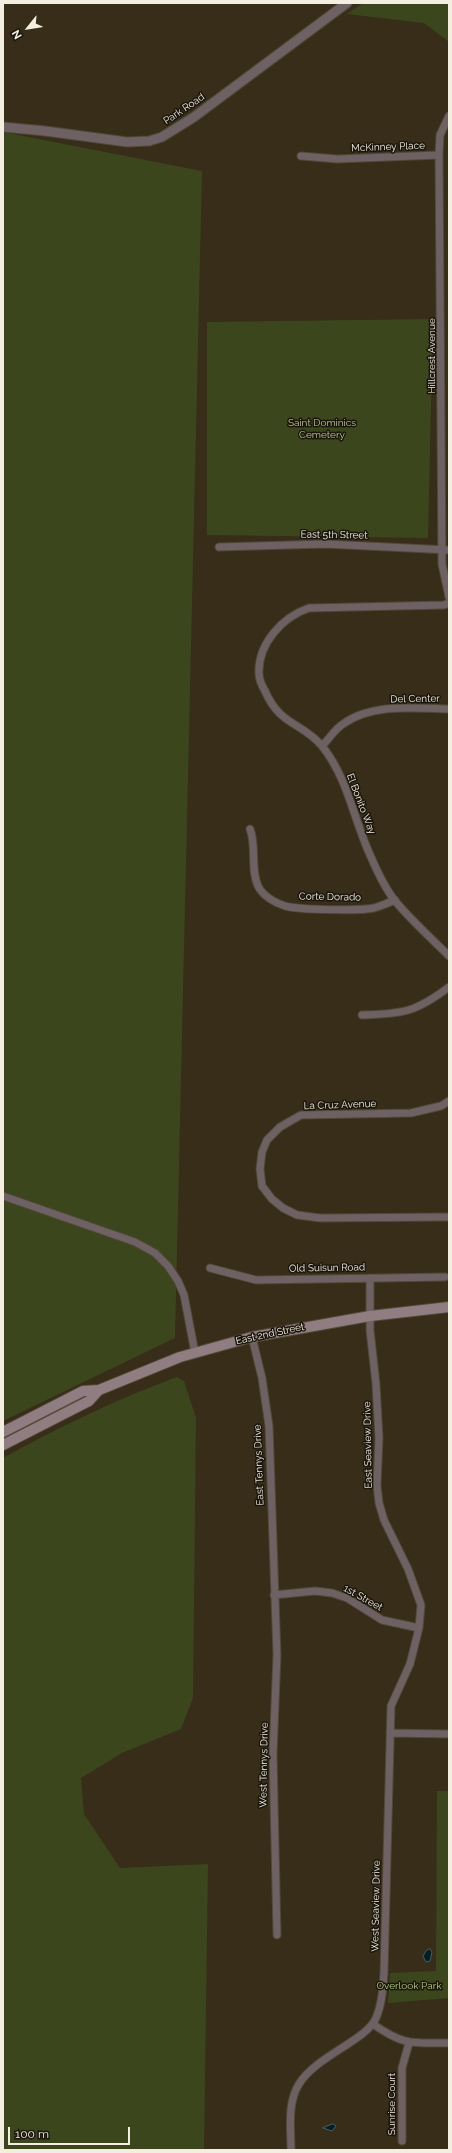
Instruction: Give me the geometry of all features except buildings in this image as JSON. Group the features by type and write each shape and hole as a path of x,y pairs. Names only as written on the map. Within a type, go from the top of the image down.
{"main road":[{"name":"East 2nd Street","path":"3,1432 83,1391 99,1390 151,1368 195,1353 252,1337 370,1316 449,1307"},
{"name":"East 2nd Street","path":"3,1445 89,1401 99,1390"}],"street":[{"name":"Park Road","path":"3,127 127,142 162,137 194,117 347,3"},
{"name":"Hillcrest Avenue","path":"449,116 440,135 439,155 445,276 446,549 443,570 449,597"},
{"name":"McKinney Place","path":"301,156 337,159 439,155"},
{"name":"East 5th Street","path":"219,546 310,544 446,549"},
{"name":"El Bonito Way","path":"449,603 444,605 309,608 298,612 272,634 261,655 259,674 271,706 286,720 322,746 344,783 357,824 371,858 395,900 449,956"},
{"name":"Del Center","path":"322,746 342,725 351,719 371,712 396,708 449,709"},
{"name":"Corte Dorado","path":"250,829 254,839 255,878 259,887 274,901 286,906 317,909 374,908 395,900"},
{"path":"362,1015 404,1013 423,1005 449,987"},
{"name":"La Cruz Avenue","path":"449,1102 441,1106 412,1113 301,1115 280,1127 267,1140 262,1152 260,1170 262,1186 272,1199 283,1208 297,1215 320,1218 449,1217"},
{"path":"3,1196 128,1240 155,1254 168,1266 178,1281 184,1295 195,1353"},
{"name":"Old Suisun Road","path":"210,1268 256,1280 445,1276"},
{"name":"East Seaview Drive","path":"370,1278 370,1316 379,1438 377,1484 379,1503 384,1520 408,1569 419,1599 419,1628"},
{"name":"East Tennys Drive","path":"252,1337 262,1378 268,1426 274,1595"},
{"name":"1st Street","path":"274,1595 315,1592 332,1593 347,1598 382,1620 419,1628"},
{"name":"West Tennys Drive","path":"274,1595 277,1689 273,1754 277,1935"},
{"name":"West Seaview Drive","path":"373,2024 382,1997 384,1973 392,1706 410,1664 419,1628"},
{"path":"390,1733 449,1734"},
{"path":"291,2150 291,2105 298,2085 314,2066 355,2039 373,2024 393,2038 409,2043 449,2043"},
{"name":"Sunrise Court","path":"402,2141 402,2068 409,2043"}],"green space":[{"path":"363,3 449,3 449,42 424,23 347,14"},
{"path":"3,132 202,171 175,1338 3,1421"},
{"name":"Saint Dominics Cemetery","path":"433,319 428,538 207,535 207,322"},
{"path":"177,1377 184,1381 196,1418 193,1698 181,1729 122,1753 81,1778 84,1814 120,1868 208,1864 204,2150 3,2150 3,1458 88,1414"},
{"name":"Overlook Park","path":"437,1791 449,1791 449,1998 388,2003 390,1973 436,1971"}],"water":[{"path":"430,1949 432,1952 430,1961 426,1962 423,1956 426,1951"},
{"path":"333,2124 336,2126 332,2131 323,2128"}]}
